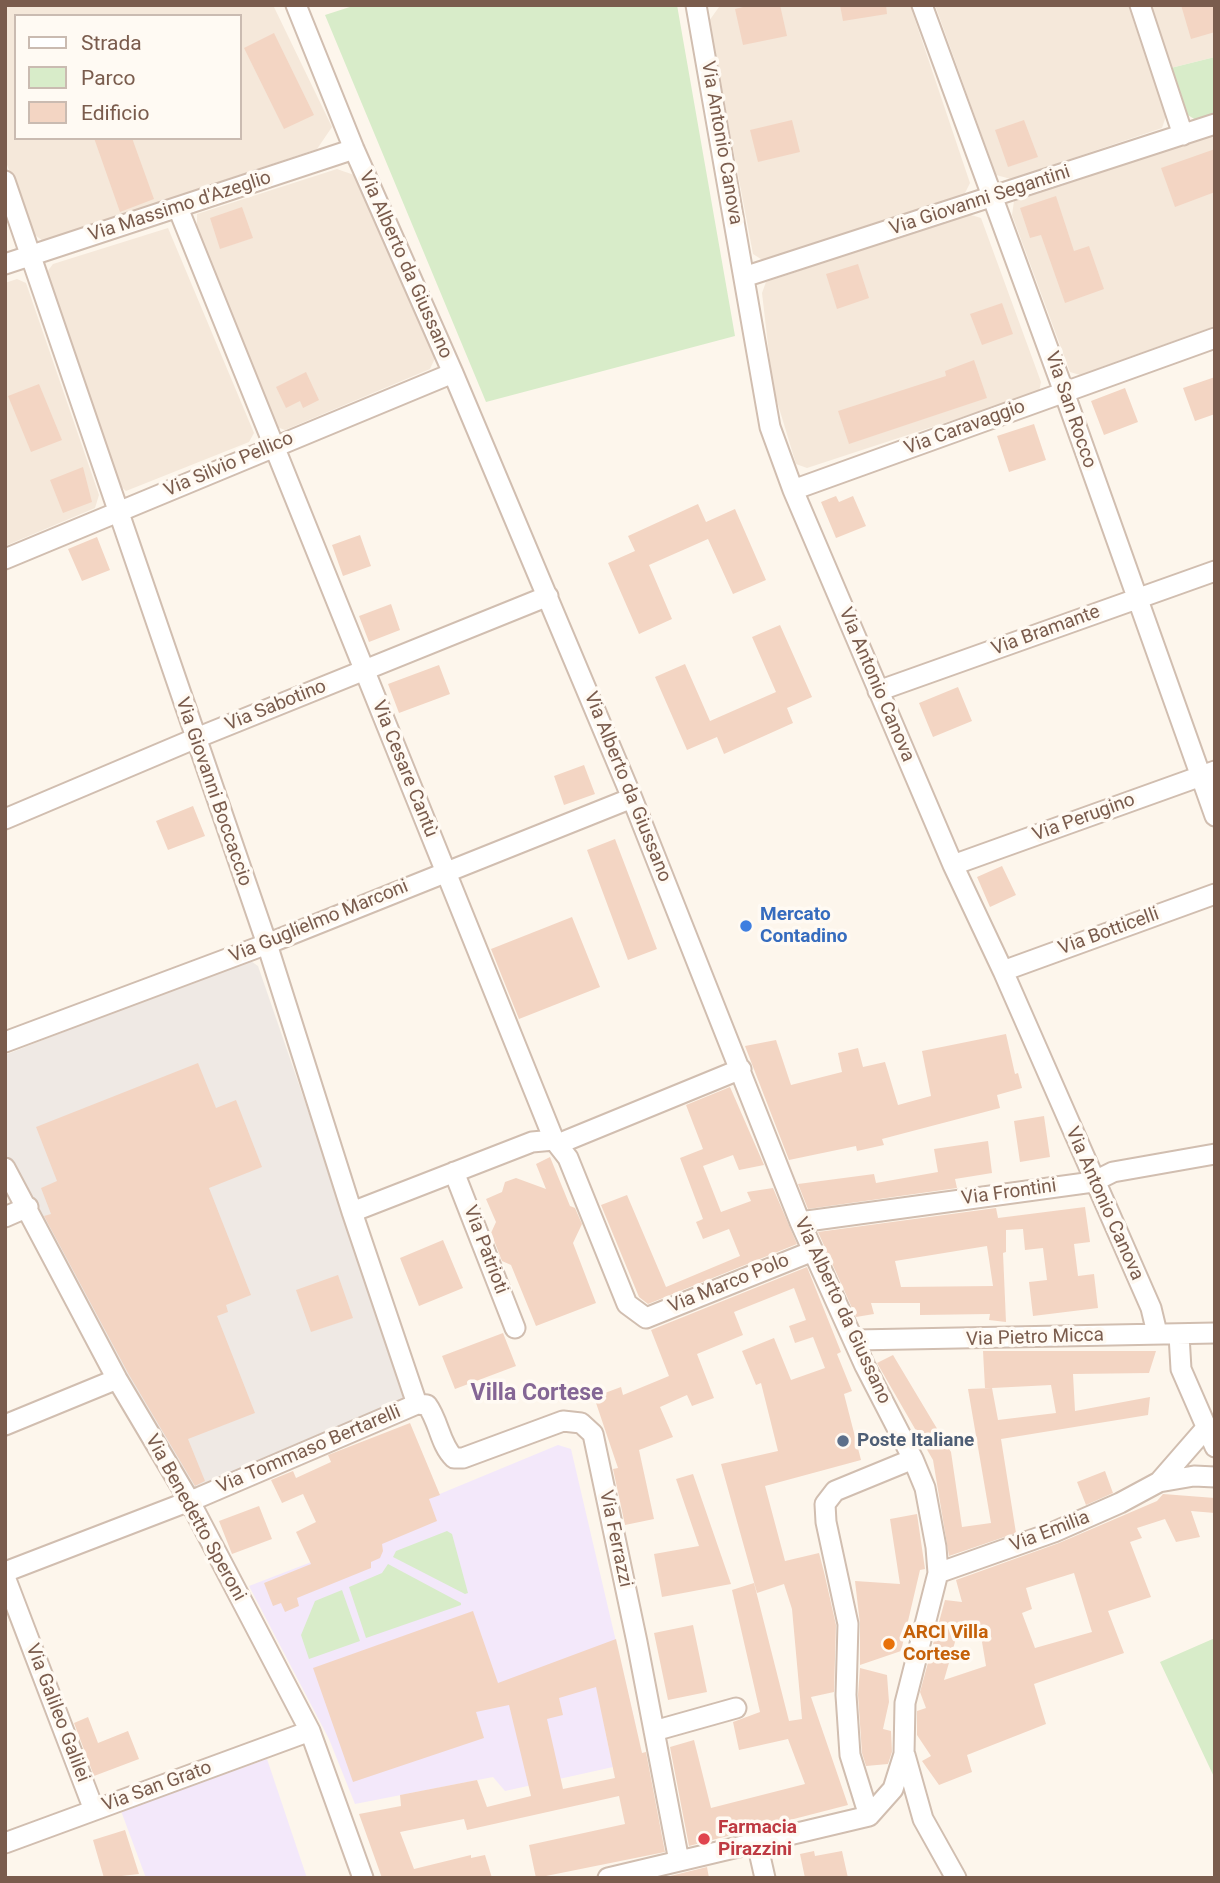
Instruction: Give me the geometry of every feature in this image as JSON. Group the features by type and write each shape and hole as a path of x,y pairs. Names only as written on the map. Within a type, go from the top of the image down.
{"street":[{"name":"Via Alberto da Giussano","path":"296,5 354,149 453,373 632,798 800,1222 856,1340 865,1366 914,1459 925,1488 938,1573"},
{"name":"Via Antonio Canova","path":"696,5 770,426 793,490 878,691 1151,1308 1157,1333"},
{"name":"Via San Rocco","path":"922,5 1065,392 1135,599 1207,773 1215,816"},
{"path":"1140,5 1183,135"},
{"name":"Via Giovanni Segantini","path":"744,277 1215,124"},
{"name":"Via Massimo d'Azeglio","path":"5,264 354,149"},
{"name":"Via Giovanni Boccaccio","path":"5,181 33,255 194,739 267,944 352,1212 417,1404"},
{"name":"Via Cesare Cantù","path":"178,208 556,1142 568,1158 627,1304 646,1318"},
{"name":"Via Caravaggio","path":"793,490 1215,338"},
{"name":"Via Silvio Pellico","path":"5,559 453,373"},
{"name":"Via Bramante","path":"878,691 1215,570"},
{"name":"Via Sabotino","path":"5,819 194,739 548,596"},
{"name":"Via Perugino","path":"953,865 1207,773"},
{"name":"Via Guglielmo Marconi","path":"5,1042 267,944 632,798"},
{"name":"Via Botticelli","path":"1003,971 1215,894"},
{"path":"352,1212 532,1142 556,1142 741,1069"},
{"name":"Via Frontini","path":"800,1222 1093,1182 1113,1172 1215,1154"},
{"name":"Via Benedetto Speroni","path":"5,1168 117,1379 188,1500 310,1731 363,1878"},
{"name":"Via Patrioti","path":"454,1172 515,1328"},
{"path":"5,1217 28,1208"},
{"name":"Via Marco Polo","path":"646,1318 813,1251"},
{"name":"Via Pietro Micca","path":"856,1340 1215,1333"},
{"path":"1179,1335 1181,1369 1215,1447"},
{"path":"5,1425 117,1379"},
{"name":"Via Tommaso Bertarelli","path":"5,1575 417,1404"},
{"name":"Via Ferrazzi","path":"417,1404 427,1405 435,1416 447,1452 454,1458 463,1458 563,1421 581,1423 593,1433 678,1861"},
{"path":"1159,1482 1206,1428"},
{"path":"869,1816 850,1755 846,1695 848,1624 826,1522 825,1504 835,1490 914,1459"},
{"path":"1159,1482 1215,1477"},
{"name":"Via Emilia","path":"938,1573 1054,1532 1120,1503 1159,1482"},
{"path":"938,1573 905,1703 904,1754 908,1777 923,1819 956,1878"},
{"name":"Via Galileo Galilei","path":"5,1575 94,1810"},
{"path":"654,1731 736,1707"},
{"name":"Via San Grato","path":"5,1843 310,1731"},
{"path":"608,1878 869,1816 893,1789 904,1754"},
{"path":"757,1843 765,1878"}],"shaded area":[{"path":"5,5 273,5 332,127 317,149 43,241 31,232 5,159"},
{"path":"910,5 970,183 964,195 764,261 753,254 709,21 719,7"},
{"path":"935,5 1128,5 1166,116 1162,128 1011,179 996,175"},
{"path":"1150,5 1215,5 1215,57 1171,68"},
{"path":"1215,135 1215,326 1080,375 1070,372 1012,215 1014,201"},
{"path":"337,169 354,175 436,356 430,369 285,430 277,427 197,226 197,214"},
{"path":"968,214 981,218 1041,382 1039,392 807,468 796,464 773,388 762,293 766,282"},
{"path":"168,228 254,433 249,442 126,491 118,484 47,272 53,264"},
{"path":"17,279 26,283 99,495 95,508 5,546 5,283"},
{"path":"248,959 258,966 408,1400 197,1488 181,1482 5,1152 5,1055"},
{"path":"558,1445 571,1449 635,1723 605,1730 613,1767 505,1791 493,1777 355,1804 329,1739 249,1586 366,1541 360,1527"},
{"path":"267,1759 307,1878 146,1878 121,1811"}],"green space":[{"path":"356,5 677,5 735,336 486,402 325,15"},
{"path":"1215,57 1215,113 1196,120 1186,114 1171,68"},
{"path":"447,1531 452,1534 468,1593 465,1594 393,1557 396,1551"},
{"path":"388,1564 461,1605 366,1638 349,1587 382,1573"},
{"path":"342,1590 360,1641 309,1659 301,1635 315,1601"},
{"path":"1215,1638 1215,1779 1160,1662"}],"building":[{"path":"751,5 780,5 787,36 743,45 735,9"},
{"path":"840,5 886,5 887,14 843,21"},
{"path":"1181,5 1215,5 1215,32 1191,39"},
{"path":"274,33 314,115 284,129 244,48"},
{"path":"792,120 800,152 758,162 750,130"},
{"path":"1024,120 1038,157 1008,167 995,130"},
{"path":"95,140 133,140 154,199 120,212"},
{"path":"1215,149 1215,192 1175,207 1161,168"},
{"path":"1056,196 1074,251 1089,246 1104,289 1065,303 1041,235 1030,238 1020,208"},
{"path":"242,207 253,238 220,249 210,218"},
{"path":"858,264 869,298 837,309 826,274"},
{"path":"1002,303 1013,334 982,345 970,314"},
{"path":"974,360 987,398 849,444 838,411 946,376 945,371"},
{"path":"306,372 319,400 303,408 300,401 286,408 276,387"},
{"path":"1215,377 1215,414 1195,421 1183,388"},
{"path":"39,384 62,440 31,452 8,396"},
{"path":"1125,388 1138,422 1104,435 1091,401"},
{"path":"1034,424 1046,460 1009,472 997,436"},
{"path":"83,467 92,502 63,513 50,480"},
{"path":"836,496 839,502 853,496 866,526 836,538 821,502"},
{"path":"698,504 706,522 735,509 766,580 733,594 708,539 649,565 672,619 639,634 608,563 635,551 628,536"},
{"path":"360,535 371,566 343,576 332,545"},
{"path":"97,537 110,570 82,581 68,549"},
{"path":"391,604 400,630 369,642 359,616"},
{"path":"780,625 812,697 787,708 793,723 724,754 717,737 687,750 655,677 685,664 710,721 776,692 752,637"},
{"path":"439,665 450,694 399,713 388,684"},
{"path":"958,687 972,721 933,737 919,703"},
{"path":"584,765 595,794 564,805 554,776"},
{"path":"193,806 205,836 168,850 156,821"},
{"path":"615,839 657,949 628,960 587,850"},
{"path":"1002,866 1016,895 990,907 977,877"},
{"path":"572,917 600,987 519,1019 491,949"},
{"path":"1006,1034 1015,1074 1018,1073 1022,1088 997,1095 1000,1108 882,1139 884,1145 857,1151 856,1146 789,1160 745,1046 776,1040 791,1085 842,1072 838,1053 858,1048 863,1067 885,1062 898,1105 931,1096 922,1051"},
{"path":"198,1063 216,1108 236,1100 262,1167 209,1188 251,1295 226,1305 228,1312 217,1316 255,1413 188,1439 205,1481 195,1486 128,1373 44,1216 51,1214 41,1188 57,1181 36,1127"},
{"path":"730,1087 764,1165 739,1170 733,1155 703,1166 721,1212 751,1201 747,1192 773,1188 797,1244 648,1304 639,1297 601,1205 627,1195 666,1287 740,1256 729,1229 703,1239 696,1222 703,1219 680,1158 703,1149 686,1105"},
{"path":"1044,1116 1050,1157 1020,1162 1014,1121"},
{"path":"988,1141 992,1173 955,1179 957,1188 808,1209 798,1184 874,1174 876,1183 938,1172 934,1149"},
{"path":"550,1157 570,1206 575,1208 582,1224 573,1243 596,1303 536,1326 511,1265 502,1261 491,1233 496,1222 486,1199 502,1192 505,1182 516,1178 546,1189 536,1164"},
{"path":"1085,1207 1090,1242 1074,1244 1078,1276 1094,1274 1098,1308 1033,1316 1029,1282 1047,1280 1043,1248 1025,1250 1023,1229 1006,1230 1006,1252 1003,1253 1006,1322 989,1320 990,1314 920,1315 920,1303 871,1303 874,1314 856,1317 818,1232 996,1208 998,1218","holes":["987,1246 993,1286 901,1287 895,1261"]},
{"path":"443,1240 463,1288 419,1306 400,1258"},
{"path":"807,1267 841,1352 837,1354 852,1391 844,1394 861,1460 765,1486 785,1561 819,1553 824,1572 836,1625 834,1692 811,1697 848,1805 689,1846 670,1747 694,1740 711,1808 805,1784 788,1739 739,1750 733,1722 760,1712 732,1590 754,1583 789,1721 802,1719 792,1609 784,1584 757,1593 721,1464 778,1451 761,1383 756,1385 742,1351 774,1338 791,1380 825,1368 813,1337 795,1343 789,1326 806,1320 794,1288 734,1312 743,1335 697,1354 714,1398 692,1406 687,1395 660,1407 673,1437 639,1450 654,1519 625,1525 613,1469 618,1468 594,1397 621,1387 623,1395 669,1376 651,1330"},
{"path":"338,1275 353,1318 311,1332 296,1290"},
{"path":"503,1333 516,1366 455,1389 442,1356"},
{"path":"983,1351 1156,1351 1149,1373 1073,1374 1075,1411 1150,1397 1148,1415 1001,1439 1016,1533 949,1556 933,1460 877,1363 893,1355 951,1452 962,1527 991,1523 968,1389 992,1388 985,1388","holes":["1051,1385 1056,1413 998,1420 992,1388"]},
{"path":"410,1423 440,1495 429,1499 437,1521 382,1544 380,1558 371,1562 371,1568 297,1598 299,1606 285,1612 281,1603 273,1606 264,1583 311,1564 296,1532 316,1522 303,1494 282,1503 271,1480 293,1471 296,1478 331,1462 328,1455"},
{"path":"1105,1471 1113,1493 1086,1505 1077,1482"},
{"path":"693,1474 731,1584 662,1597 654,1554 699,1546 676,1479"},
{"path":"1163,1494 1215,1498 1215,1513 1191,1511 1200,1537 1176,1542 1165,1519 1137,1528 1142,1538 1130,1542 1151,1597 1108,1611 1124,1653 1034,1684 1046,1724 967,1755 972,1772 939,1785 922,1761 931,1756 917,1735 917,1711 926,1708 920,1692 945,1600 962,1602 956,1580 1059,1543 1157,1501","holes":["1074,1573 1092,1632 1035,1648 1022,1613 1032,1609 1026,1588","957,1635 981,1636 986,1666 944,1680"]},
{"path":"259,1506 272,1539 232,1554 219,1521"},
{"path":"917,1514 925,1569 920,1570 901,1651 860,1665 860,1624 855,1581 900,1584 890,1519"},
{"path":"473,1611 498,1683 616,1639 642,1753 646,1752 665,1852 536,1878 529,1845 625,1824 619,1796 467,1830 464,1819 400,1832 414,1869 471,1855 471,1858 485,1855 492,1878 382,1878 359,1814 401,1806 400,1795 477,1780 487,1807 531,1796 509,1705 476,1712 484,1738 353,1782 313,1668","holes":["596,1687 615,1778 563,1789 547,1719 563,1715 559,1698"]},
{"path":"693,1625 707,1692 668,1700 654,1633"},
{"path":"860,1668 887,1675 889,1702 883,1729 891,1731 892,1752 888,1764 866,1766 862,1753 858,1695"},
{"path":"88,1717 98,1743 128,1731 139,1759 94,1776 74,1723"},
{"path":"125,1830 139,1874 104,1878 93,1840"},
{"path":"814,1851 815,1856 842,1851 848,1878 805,1878 800,1854"},
{"path":"707,1867 709,1878 662,1878"}],"place":[{"name":"Mercato Contadino","path":"746,926"},
{"name":"Poste Italiane","path":"843,1441"},
{"name":"ARCI Villa Cortese","path":"889,1644"},
{"name":"Farmacia Pirazzini","path":"704,1839"}],"district":[{"name":"Villa Cortese","path":"537,1394"}]}
